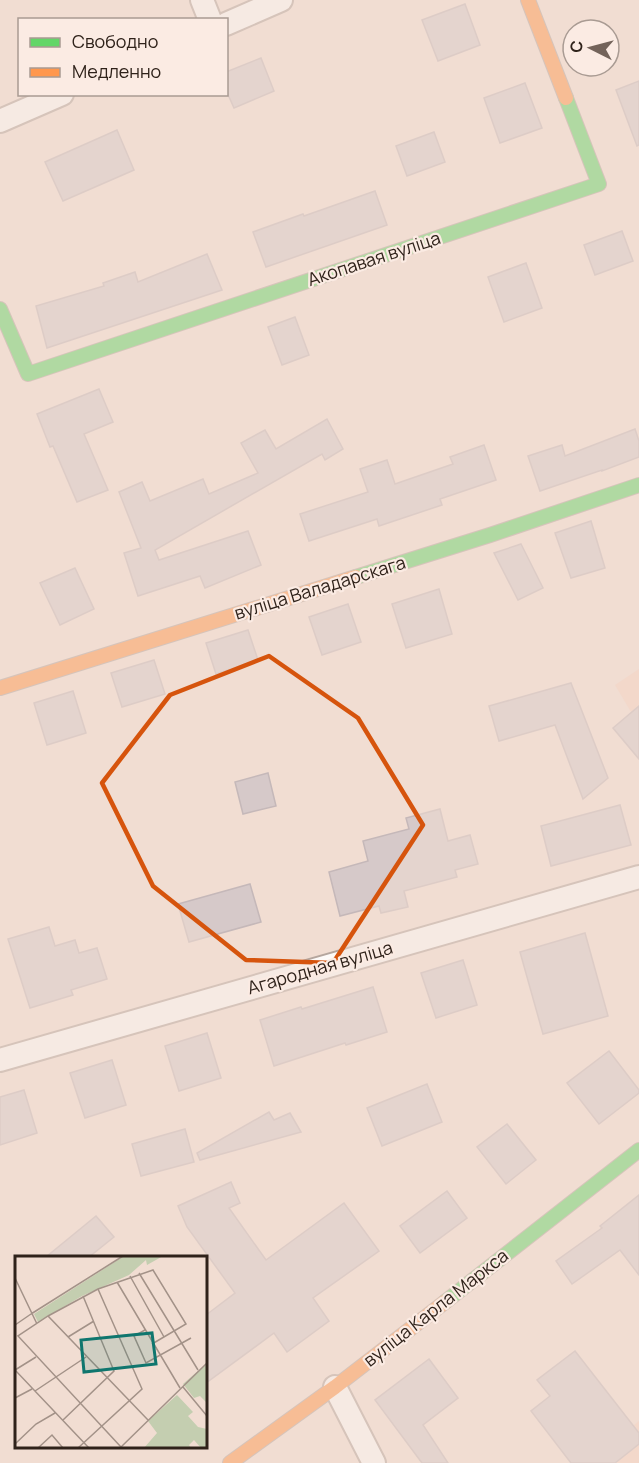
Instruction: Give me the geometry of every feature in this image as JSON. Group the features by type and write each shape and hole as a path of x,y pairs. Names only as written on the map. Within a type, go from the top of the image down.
{"street":[{"path":"202,0 209,18"},
{"path":"228,23 281,0"},
{"name":"Акопавая вуліца","path":"0,309 28,374 599,184 528,0"},
{"path":"0,121 57,96"},
{"name":"вуліца Валадарскага","path":"0,688 490,535 639,485"},
{"name":"Агародная вуліца","path":"0,1060 639,877"},
{"name":"вуліца Карла Маркса","path":"230,1463 335,1387 639,1150"},
{"path":"335,1387 374,1463"}],"highlighted area":[{"path":"269,656 358,718 423,825 333,963 246,960 153,886 102,783 170,695"}],"shaded area":[{"path":"639,669 639,759 613,728 631,712 615,685"},
{"path":"639,1421 639,1463 588,1463"}],"building":[{"path":"465,4 480,45 438,61 422,20"},
{"path":"261,58 274,91 234,108 228,94 228,71"},
{"path":"639,81 639,145 637,146 616,90"},
{"path":"525,83 542,128 500,143 484,98"},
{"path":"117,130 134,170 63,201 45,162"},
{"path":"434,132 445,162 407,176 396,146"},
{"path":"375,191 387,225 266,267 253,232"},
{"path":"622,231 633,261 595,275 584,245"},
{"path":"207,254 222,290 47,348 36,306 104,286 103,283 135,272 138,282"},
{"path":"526,263 542,308 504,322 488,277"},
{"path":"295,317 309,355 282,365 268,327"},
{"path":"99,389 113,422 84,434 108,490 77,502 53,446 50,447 37,414"},
{"path":"327,419 343,449 325,460 322,454 155,550 159,560 248,531 261,565 205,588 200,576 138,596 124,553 141,548 119,492 142,482 150,501 203,479 209,494 258,473 241,443 265,430 276,449"},
{"path":"635,429 639,441 639,457 540,491 528,456 562,445 565,456"},
{"path":"484,445 496,480 440,499 442,505 379,526 377,519 309,541 300,514 368,492 360,469 387,460 395,484 453,464 450,457"},
{"path":"591,521 605,568 571,578 555,533"},
{"path":"521,544 543,588 518,600 494,553"},
{"path":"75,568 94,609 60,625 40,583"},
{"path":"439,589 452,634 406,648 392,604"},
{"path":"348,604 361,642 322,655 309,617"},
{"path":"248,630 258,660 216,674 206,643"},
{"path":"154,660 165,694 122,707 111,673"},
{"path":"571,683 608,778 583,799 555,725 499,741 489,706"},
{"path":"73,691 86,733 47,745 34,703"},
{"path":"639,706 639,759 613,728"},
{"path":"268,773 276,806 243,814 235,782"},
{"path":"620,805 631,845 551,866 541,826"},
{"path":"440,809 448,841 470,835 478,864 455,870 457,877 404,891 408,907 381,913 379,906 340,916 329,872 368,861 363,841 409,829 406,818"},
{"path":"250,884 261,922 189,942 178,904"},
{"path":"49,927 55,946 75,940 79,953 97,948 107,979 71,990 73,995 30,1008 8,939"},
{"path":"585,933 608,1016 543,1034 520,952"},
{"path":"463,960 477,1005 436,1018 421,973"},
{"path":"373,987 387,1032 274,1066 260,1020"},
{"path":"207,1033 221,1078 179,1091 165,1046"},
{"path":"609,1051 639,1093 599,1124 567,1083"},
{"path":"112,1060 126,1105 85,1118 70,1073"},
{"path":"427,1084 442,1122 382,1146 367,1108"},
{"path":"24,1090 37,1133 0,1145 0,1097"},
{"path":"269,1112 274,1120 290,1113 301,1132 200,1160 197,1153"},
{"path":"507,1124 536,1160 506,1184 477,1147"},
{"path":"185,1129 194,1162 141,1176 132,1144"},
{"path":"231,1182 240,1203 229,1208 266,1260 344,1203 379,1251 313,1298 329,1321 287,1352 274,1333 207,1382 207,1314 235,1293 187,1227 178,1206"},
{"path":"447,1191 467,1218 420,1253 400,1226"},
{"path":"639,1195 639,1275 620,1250 572,1284 556,1261 602,1228 600,1226"},
{"path":"96,1216 114,1237 90,1256 47,1256"},
{"path":"575,1351 639,1433 639,1444 615,1463 571,1463 531,1411 550,1396 537,1380"},
{"path":"429,1359 458,1398 423,1425 448,1463 422,1463 375,1400"}],"traffic: fast":[{"path":"0,309 28,374 599,184 566,98"},
{"path":"356,577 639,485"},
{"path":"445,1302 639,1150"}],"traffic: slow":[{"path":"528,0 566,98"},
{"path":"0,688 356,577"},
{"path":"230,1463 335,1387 445,1302"}]}
